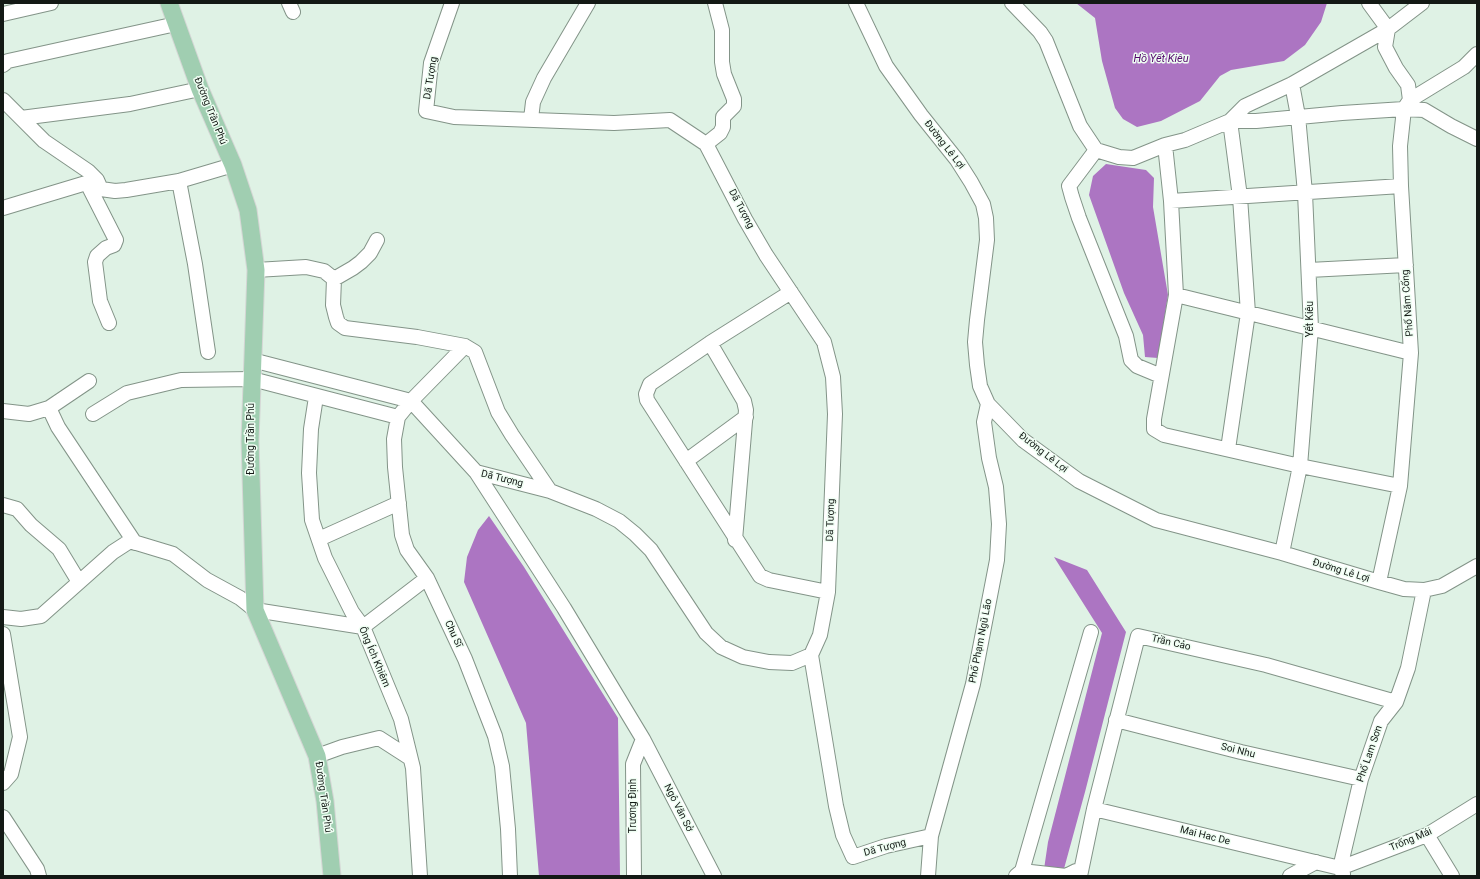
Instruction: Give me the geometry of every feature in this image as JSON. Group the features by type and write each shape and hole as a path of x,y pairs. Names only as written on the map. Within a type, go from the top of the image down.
{"main road":[{"name":"Đường Trần Phú","path":"169,3 200,89 232,165 248,210 256,270 250,441 255,610 317,756 325,801 332,876"}],"street":[{"path":"3,14 51,3"},
{"name":"Dã Tượng","path":"452,3 431,63 426,111 454,117 614,122 670,120 706,144 745,219 766,255 824,342 833,377 835,414 828,592 820,635 811,655 836,806 843,835 853,857 886,846 930,836"},
{"path":"531,119 533,102 544,78 588,3"},
{"path":"706,144 720,133 723,127 723,117 734,106 734,99 724,74 722,62 722,30 715,3"},
{"name":"Đường Lê Lợi","path":"856,3 886,66 921,115 958,160 972,182 983,204 986,218 987,240 977,320 976,342 980,386 988,404 1024,440 1079,481 1156,520 1282,553 1404,589 1424,590 1442,586 1477,566"},
{"path":"1012,3 1040,32 1046,41 1080,126 1096,150 1119,157 1133,158 1185,140 1230,121 1245,106 1292,84 1388,29 1422,3"},
{"path":"1369,3 1388,29"},
{"path":"3,65 8,61 176,24"},
{"name":"Phố Năm Cống","path":"1380,582 1400,486 1412,353 1401,186 1400,146 1407,105 1408,85 1396,68 1385,47 1388,29"},
{"path":"1407,105 1464,67 1477,54"},
{"name":"Yết Kiêu","path":"1282,553 1300,466 1311,328 1305,193 1298,116 1292,84"},
{"path":"21,118 130,104 200,89"},
{"path":"3,100 44,141 88,171 116,240 114,244 106,248 97,256 95,262 100,301 109,322"},
{"path":"1230,121 1256,121 1407,105 1424,110 1477,139"},
{"path":"1228,449 1248,313 1240,197 1230,121"},
{"path":"1165,146 1171,201 1176,295 1161,376 1154,419 1154,429 1164,435 1300,466 1400,486"},
{"path":"1096,150 1069,186 1072,197 1126,336 1131,360 1137,366 1161,376"},
{"path":"92,182 101,189 115,191 137,189 179,181 232,165"},
{"path":"179,181 195,264 208,352"},
{"path":"3,208 92,182"},
{"path":"1171,201 1401,186"},
{"path":"334,279 349,271 361,262 370,253 377,240"},
{"path":"1308,270 1406,265"},
{"path":"256,270 306,267 324,271 334,279"},
{"path":"334,279 334,311 338,323 345,328 417,337 465,346 474,352 498,412 550,491"},
{"path":"791,292 710,343 650,384 646,394 647,400 760,576 769,580 828,592"},
{"path":"1176,295 1412,353"},
{"path":"710,343 744,401 746,417 736,540"},
{"name":"Chu Sĩ","path":"465,346 410,401 398,417 394,439 394,454 402,535 407,550 427,578 465,659 495,736 502,766 508,829 510,876"},
{"path":"252,360 410,401"},
{"path":"93,414 127,393 181,380 252,379 316,397 398,417"},
{"path":"3,410 30,414 49,408 90,381"},
{"name":"Ông Ích Khiêm","path":"316,397 311,429 309,473 312,520 325,558 352,612 363,627 401,719 413,768 420,876"},
{"name":"Dã Tượng","path":"410,401 476,472 550,491 619,521 651,550 706,633 721,647 743,657 769,662 792,663 811,655"},
{"name":"Phố Phạm Ngũ Lão","path":"928,876 930,836 973,684 997,560 999,524 996,487 989,458 984,422 988,404"},
{"path":"49,408 58,427 135,543"},
{"path":"686,461 746,417"},
{"name":"Ngô Văn Sở","path":"476,472 564,608 643,739 714,876"},
{"path":"319,539 399,503"},
{"path":"3,504 17,509 31,525 58,549 79,582"},
{"path":"3,616 21,619 41,616 113,552 130,541 173,554 207,580 240,598 255,610 363,627 427,578"},
{"name":"Phố Lam Sơn","path":"1342,872 1361,779 1381,721 1396,702 1408,668 1424,590"},
{"path":"1080,874 1076,871 1066,876 1023,873 1091,632"},
{"path":"3,634 20,737 11,774 3,784"},
{"name":"Trần Cảo","path":"1080,874 1094,809 1138,636 1253,662 1396,702"},
{"name":"Soi Nhu","path":"1116,720 1240,752 1361,779"},
{"path":"317,756 342,747 379,738 410,758"},
{"name":"Trương Định","path":"634,876 633,764 643,739"},
{"name":"Trống Mái","path":"1342,872 1427,836 1477,804"},
{"name":"Mai Hac De","path":"1094,809 1316,862 1342,872"},
{"path":"3,817 37,869 39,876"},
{"path":"1427,836 1452,876"},
{"path":"1290,876 1316,862"}],"water":[{"name":"Hồ Yết Kiêu","path":"1076,3 1327,3 1321,22 1305,45 1284,61 1231,70 1220,76 1200,101 1161,121 1137,127 1123,119 1115,108 1102,61 1095,18"},
{"path":"1106,164 1146,170 1154,178 1153,207 1168,295 1158,358 1145,357 1143,335 1124,293 1089,195 1093,176"},
{"path":"489,516 524,567 618,718 620,876 539,876 526,723 464,582 467,557 478,530"},
{"path":"1054,557 1087,570 1126,632 1062,876 1043,876 1048,842 1102,633"}]}
